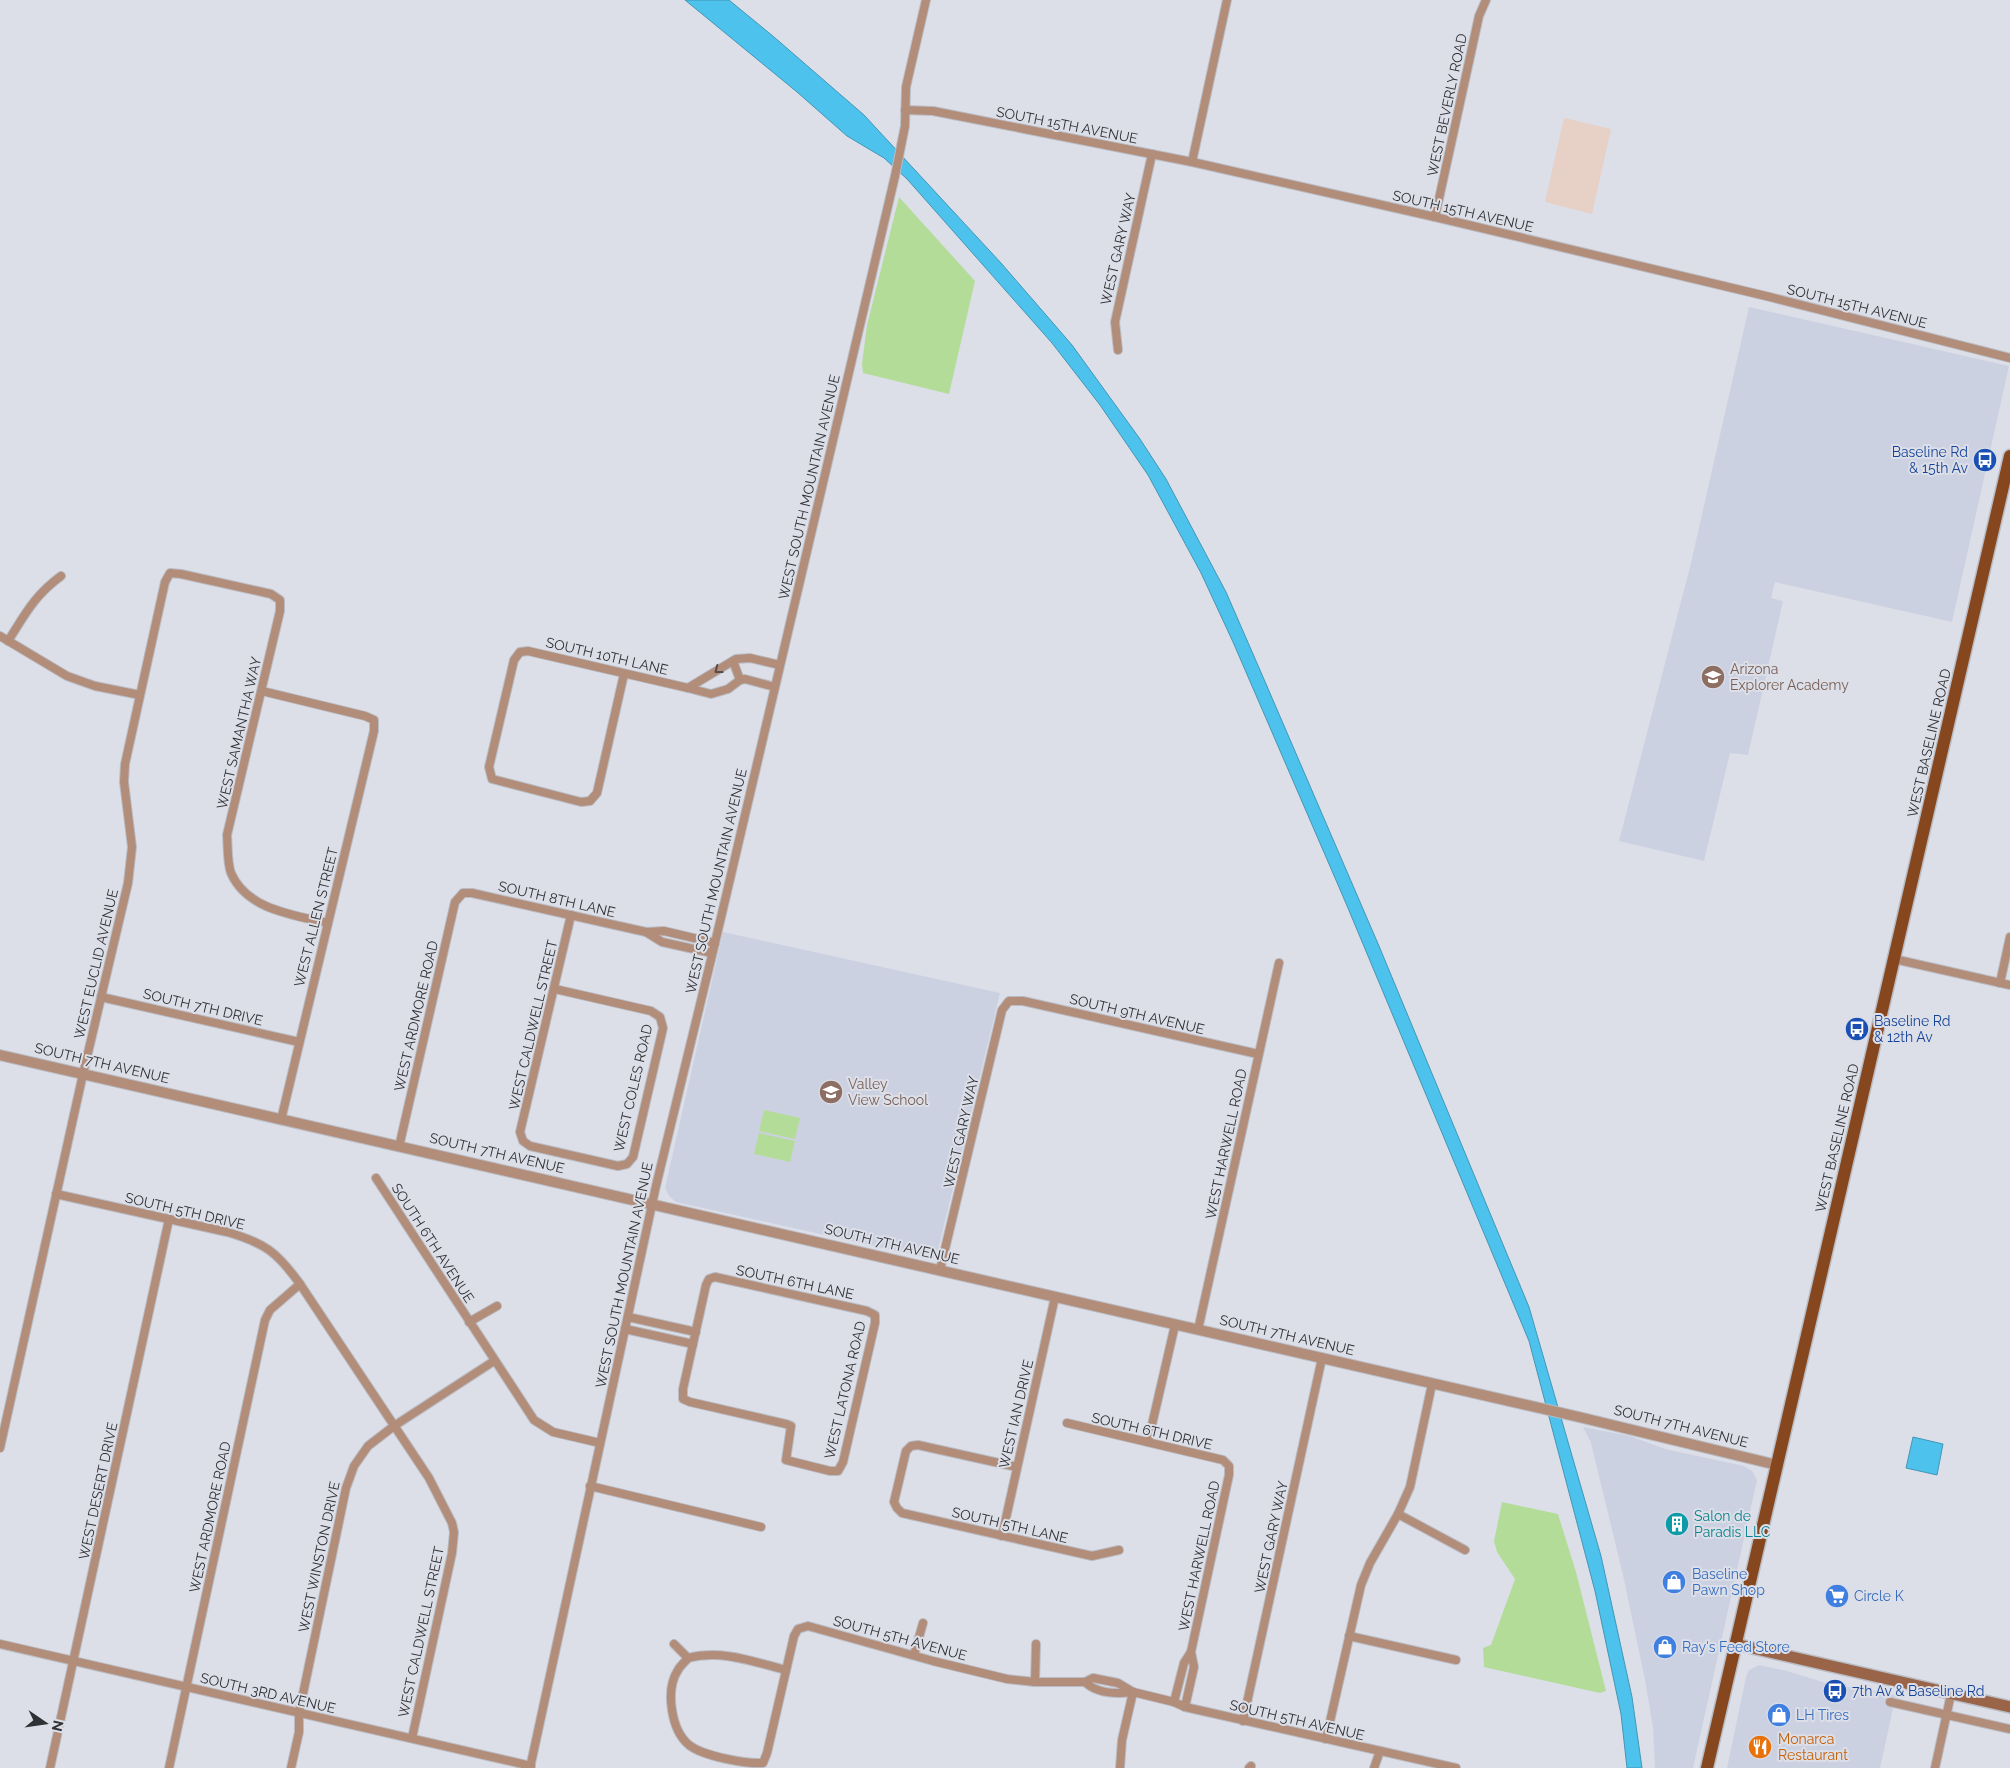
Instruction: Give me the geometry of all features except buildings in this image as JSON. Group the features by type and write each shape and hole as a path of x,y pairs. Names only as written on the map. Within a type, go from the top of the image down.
{"main road":[{"name":"WEST BASELINE ROAD","path":"1707,1768 2010,456"},
{"path":"1735,1644 2010,1707"}],"street":[{"name":"WEST SOUTH MOUNTAIN AVENUE","path":"531,1767 652,1204 896,172 905,126 906,87 926,0"},
{"path":"1192,162 1228,0"},
{"name":"WEST BEVERLY ROAD","path":"1435,217 1480,16 1486,0"},
{"name":"SOUTH 15TH AVENUE","path":"905,110 933,111 1192,162 1435,217 1770,297 2010,358"},
{"name":"WEST GARY WAY","path":"1118,350 1115,322 1152,154"},
{"name":"WEST SAMANTHA WAY","path":"170,573 270,594 280,600 280,611 262,691 227,835 231,873 245,894 258,903 283,912 328,923"},
{"name":"WEST EUCLID AVENUE","path":"0,1448 132,863 132,847 124,782 125,764 165,582 170,573"},
{"path":"8,641 35,599 44,589 62,576"},
{"path":"0,636 67,676 95,686 140,695"},
{"name":"SOUTH 10TH LANE","path":"624,674 597,793 590,801 581,802 495,781 490,775 489,767 514,660 520,652 528,651 711,694 728,689 740,680"},
{"path":"688,688 732,660 743,658 780,665"},
{"path":"732,660 740,680 753,681 775,687"},
{"name":"WEST ALLEN STREET","path":"262,691 365,716 374,720 374,731 281,1120"},
{"name":"SOUTH 8TH LANE","path":"463,893 472,893 646,932 664,931 715,943"},
{"name":"WEST ARDMORE ROAD","path":"399,1147 455,902 463,893"},
{"name":"WEST CALDWELL STREET","path":"572,916 520,1132 522,1141 530,1146 618,1166 627,1164"},
{"name":"SOUTH 8TH LANE","path":"646,932 662,942 712,953"},
{"path":"672,944 674,934"},
{"path":"2000,983 2010,937"},
{"path":"1894,959 2010,985"},
{"name":"WEST HARWELL ROAD","path":"1198,1330 1279,963"},
{"name":"WEST COLES ROAD","path":"555,989 651,1011 660,1017 662,1028 633,1157 627,1164"},
{"name":"SOUTH 7TH DRIVE","path":"101,997 299,1042"},
{"name":"WEST GARY WAY","path":"940,1270 1002,1010 1009,1001"},
{"name":"SOUTH 9TH AVENUE","path":"1009,1001 1023,1001 1258,1054"},
{"name":"SOUTH 7TH AVENUE","path":"0,1055 1322,1358 1777,1465"},
{"name":"SOUTH 6TH AVENUE","path":"376,1178 494,1361 538,1423 554,1432 600,1443"},
{"name":"SOUTH 5TH DRIVE","path":"56,1194 227,1232 261,1244 274,1252 300,1284 394,1426"},
{"name":"WEST DESERT DRIVE","path":"50,1768 169,1219"},
{"name":"SOUTH 6TH LANE","path":"696,1332 709,1279 716,1278 848,1306 875,1315"},
{"name":"WEST ARDMORE ROAD","path":"169,1768 265,1320 270,1310 300,1284"},
{"name":"WEST IAN DRIVE","path":"1002,1536 1055,1297"},
{"name":"SOUTH 6TH AVENUE","path":"469,1322 497,1306"},
{"name":"WEST LATONA ROAD","path":"693,1344 683,1389 683,1399 791,1426 786,1460 830,1471 838,1471 843,1462 875,1323 875,1315"},
{"path":"625,1329 693,1344 696,1332 628,1317"},
{"path":"1148,1442 1175,1325"},
{"path":"666,1338 669,1326"},
{"name":"WEST GARY WAY","path":"1244,1721 1322,1358"},
{"name":"WEST WINSTON DRIVE","path":"291,1768 298,1732 299,1713 350,1477 360,1456 368,1446 394,1426 494,1361"},
{"path":"1326,1739 1365,1574 1398,1514 1410,1487 1432,1384"},
{"name":"SOUTH 6TH DRIVE","path":"1067,1424 1223,1460 1229,1466"},
{"name":"WEST CALDWELL STREET","path":"394,1426 429,1478 454,1532 452,1553 412,1738"},
{"name":"SOUTH 5TH LANE","path":"1017,1467 918,1445 911,1446 906,1451 894,1502 902,1513 1092,1556 1119,1550"},
{"name":"WEST HARWELL ROAD","path":"1174,1702 1184,1663 1191,1652 1229,1475 1229,1466"},
{"path":"590,1486 761,1527"},
{"path":"1398,1514 1464,1550"},
{"path":"914,1655 923,1623"},
{"name":"SOUTH 5TH AVENUE","path":"786,1670 794,1636 798,1628 808,1626 1007,1679 1035,1682 1085,1682 1092,1678 1118,1683 1133,1692 1174,1702 1185,1707 1456,1768"},
{"path":"1349,1636 1456,1660"},
{"name":"SOUTH 3RD AVENUE","path":"0,1644 531,1767"},
{"path":"674,1644 688,1658"},
{"path":"1035,1682 1036,1644"},
{"name":"WEST HARWELL ROAD","path":"1185,1707 1194,1667 1191,1652"},
{"path":"699,1655 723,1655 786,1670 763,1763 753,1764 698,1750 682,1738 671,1711 671,1696 677,1670 688,1658 699,1655"},
{"path":"1180,1676 1191,1679"},
{"path":"1101,1690 1104,1680"},
{"name":"SOUTH 5TH AVENUE","path":"1085,1682 1090,1688 1115,1694 1133,1692"},
{"path":"1120,1768 1122,1740 1133,1692"},
{"path":"1935,1768 1951,1694"},
{"path":"1890,1702 2010,1729"},
{"path":"1374,1768 1380,1751"}],"shaded area":[{"path":"1564,118 1611,129 1592,214 1545,202"},
{"path":"1749,307 2009,366 1952,622 1775,582 1771,598 1783,601 1748,755 1730,753 1704,861 1619,841 1691,563"},
{"name":"Valley View School","path":"723,932 1000,993 937,1254 933,1259 676,1202 669,1196 665,1188"},
{"path":"1583,1427 1630,1436 1665,1449 1744,1466 1752,1471 1757,1480 1693,1768 1655,1768 1653,1728 1623,1575 1591,1443"},
{"path":"1759,1665 1787,1671 1839,1687 1857,1687 1896,1695 1880,1768 1727,1768 1746,1677 1749,1670"}],"green space":[{"path":"899,197 975,281 949,394 863,373 862,364 867,325"},
{"path":"764,1110 800,1118 795,1139 759,1131"},
{"path":"759,1133 795,1141 790,1162 754,1154"},
{"path":"1502,1502 1558,1514 1576,1572 1606,1691 1600,1693 1484,1667 1483,1648 1491,1645 1515,1579 1497,1552 1494,1541"}],"water":[{"path":"685,0 729,0 864,115 1001,263 1072,345 1140,439 1166,479 1226,592 1379,946 1529,1307 1601,1556 1632,1697 1642,1768 1627,1768 1621,1714 1595,1591 1529,1341 1345,901 1233,642 1201,573 1148,475 1100,405 1052,343 907,179 884,158 847,136 797,92"},
{"path":"1913,1437 1943,1444 1937,1475 1906,1468"}],"place":[{"name":"Baseline Rd & 15th Av","path":"1985,460"},
{"name":"Arizona Explorer Academy","path":"1713,677"},
{"name":"Baseline Rd & 12th Av","path":"1857,1029"},
{"name":"Valley View School","path":"831,1092"},
{"name":"Salon de Paradis LLC","path":"1677,1524"},
{"name":"Baseline Pawn Shop","path":"1674,1582"},
{"name":"Circle K","path":"1837,1596"},
{"name":"Ray's Feed Store","path":"1665,1647"},
{"name":"7th Av & Baseline Rd","path":"1835,1691"},
{"name":"LH Tires","path":"1779,1715"},
{"name":"Monarca Restaurant","path":"1760,1747"}]}
